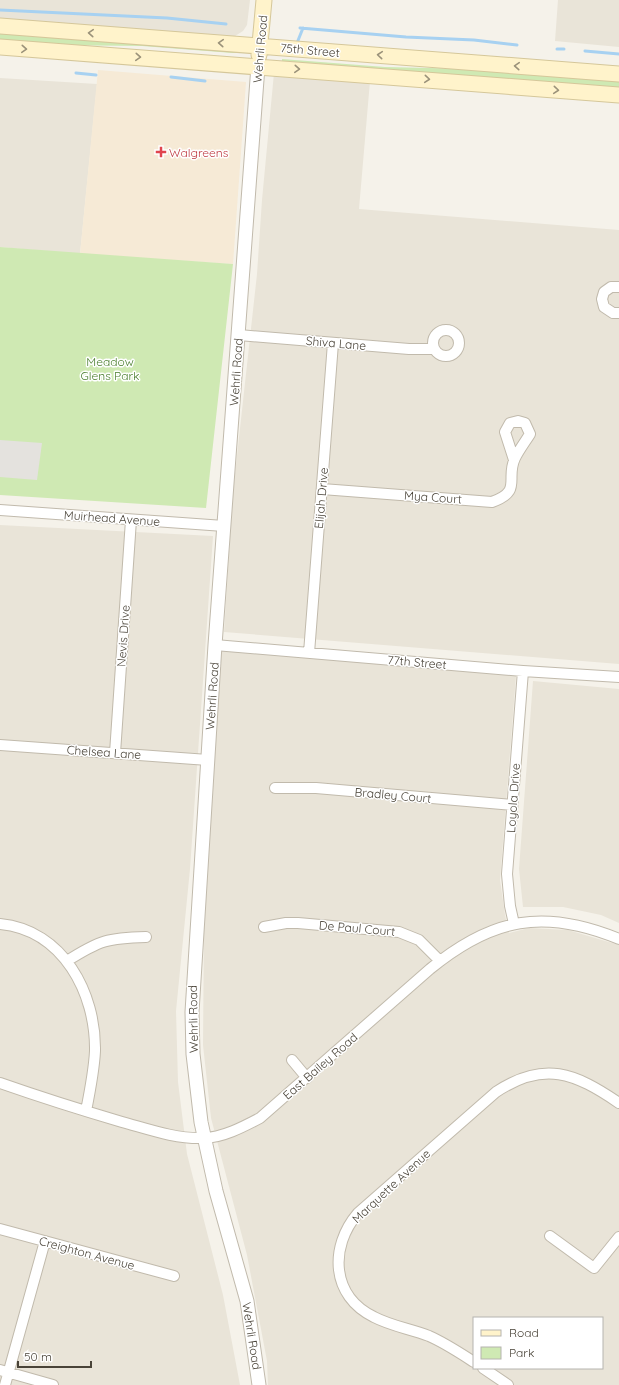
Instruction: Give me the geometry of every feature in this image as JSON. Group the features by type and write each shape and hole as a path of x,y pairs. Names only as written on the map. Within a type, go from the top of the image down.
{"main road":[{"name":"Wehrli Road","path":"258,66 264,0"},
{"name":"75th Street","path":"0,26 619,74"},
{"name":"75th Street","path":"0,47 619,95"}],"street":[{"name":"Wehrli Road","path":"258,66 215,645 192,1012 193,1054 204,1138 216,1191 247,1301 259,1385"},
{"path":"619,287 611,287 604,292 602,299 604,307 613,312 619,313"},
{"name":"Shiva Lane","path":"239,335 409,349 434,349"},
{"name":"Elijah Drive","path":"309,653 333,343"},
{"name":"Mya Court","path":"322,488 492,502 505,497 511,487 514,460"},
{"name":"Muirhead Avenue","path":"0,510 224,526"},
{"name":"Nevis Drive","path":"115,753 131,520"},
{"name":"77th Street","path":"215,645 523,671 619,677"},
{"name":"Loyola Drive","path":"514,924 507,884 523,671"},
{"name":"Chelsea Lane","path":"0,745 208,760"},
{"name":"Bradley Court","path":"275,788 316,788 512,805"},
{"name":"East Bailey Road","path":"0,1083 86,1111 170,1135 204,1138 235,1130 254,1121 272,1108 440,960 475,937 514,924 534,921 573,924 619,939"},
{"name":"De Paul Court","path":"264,927 286,923 298,923 399,932 419,940 440,960"},
{"path":"0,924 25,930 37,936 49,944 74,970 85,995 94,1031 94,1064 86,1111"},
{"path":"67,961 88,947 106,940 146,937"},
{"path":"292,1060 307,1078"},
{"name":"Marquette Avenue","path":"473,1361 431,1337 385,1322 373,1317 359,1307 345,1290 339,1271 338,1253 344,1233 358,1214 496,1092 510,1083 535,1075 559,1074 589,1084 619,1103"},
{"name":"Creighton Avenue","path":"0,1229 174,1276"},
{"path":"550,1236 594,1268 619,1237"},
{"path":"5,1385 4,1371 44,1241"},
{"path":"484,1369 508,1385"},
{"path":"4,1371 53,1385"}],"shaded area":[{"path":"0,0 250,0 247,25 243,31 235,36 228,37 0,19"},
{"path":"558,0 619,0 619,47 555,41"},
{"path":"98,70 246,82 233,264 80,254"},
{"path":"274,73 370,81 359,209 619,230 619,664 224,632 233,492 257,274 262,200"},
{"path":"0,78 97,84 80,254 0,247"},
{"path":"0,440 42,443 37,480 0,477"},
{"path":"0,525 213,536 190,869 176,1011 178,1082 187,1154 223,1295 240,1385 0,1385"},
{"path":"220,650 516,676 500,880 509,933 529,928 568,930 619,945 619,1385 268,1385 267,1361 247,1255 211,1118 203,1045 204,928"},
{"path":"533,681 619,689 619,923 601,915 563,907 523,907 519,869"}],"green space":[{"path":"0,32 237,50 237,53 142,46 49,45 0,41"},
{"path":"282,59 385,67 473,69 619,81 619,88 282,61"},
{"name":"Meadow Glens Park","path":"0,247 233,264 206,508 0,495"}],"waterway":[{"path":"0,10 167,18 226,24"},
{"path":"300,28 406,37 474,40 517,45"},
{"path":"297,43 303,28"},
{"path":"557,49 564,49"},
{"path":"585,51 619,54"},
{"path":"76,73 96,75"},
{"path":"171,77 205,81"}],"place":[{"name":"Walgreens","path":"161,152"}]}
